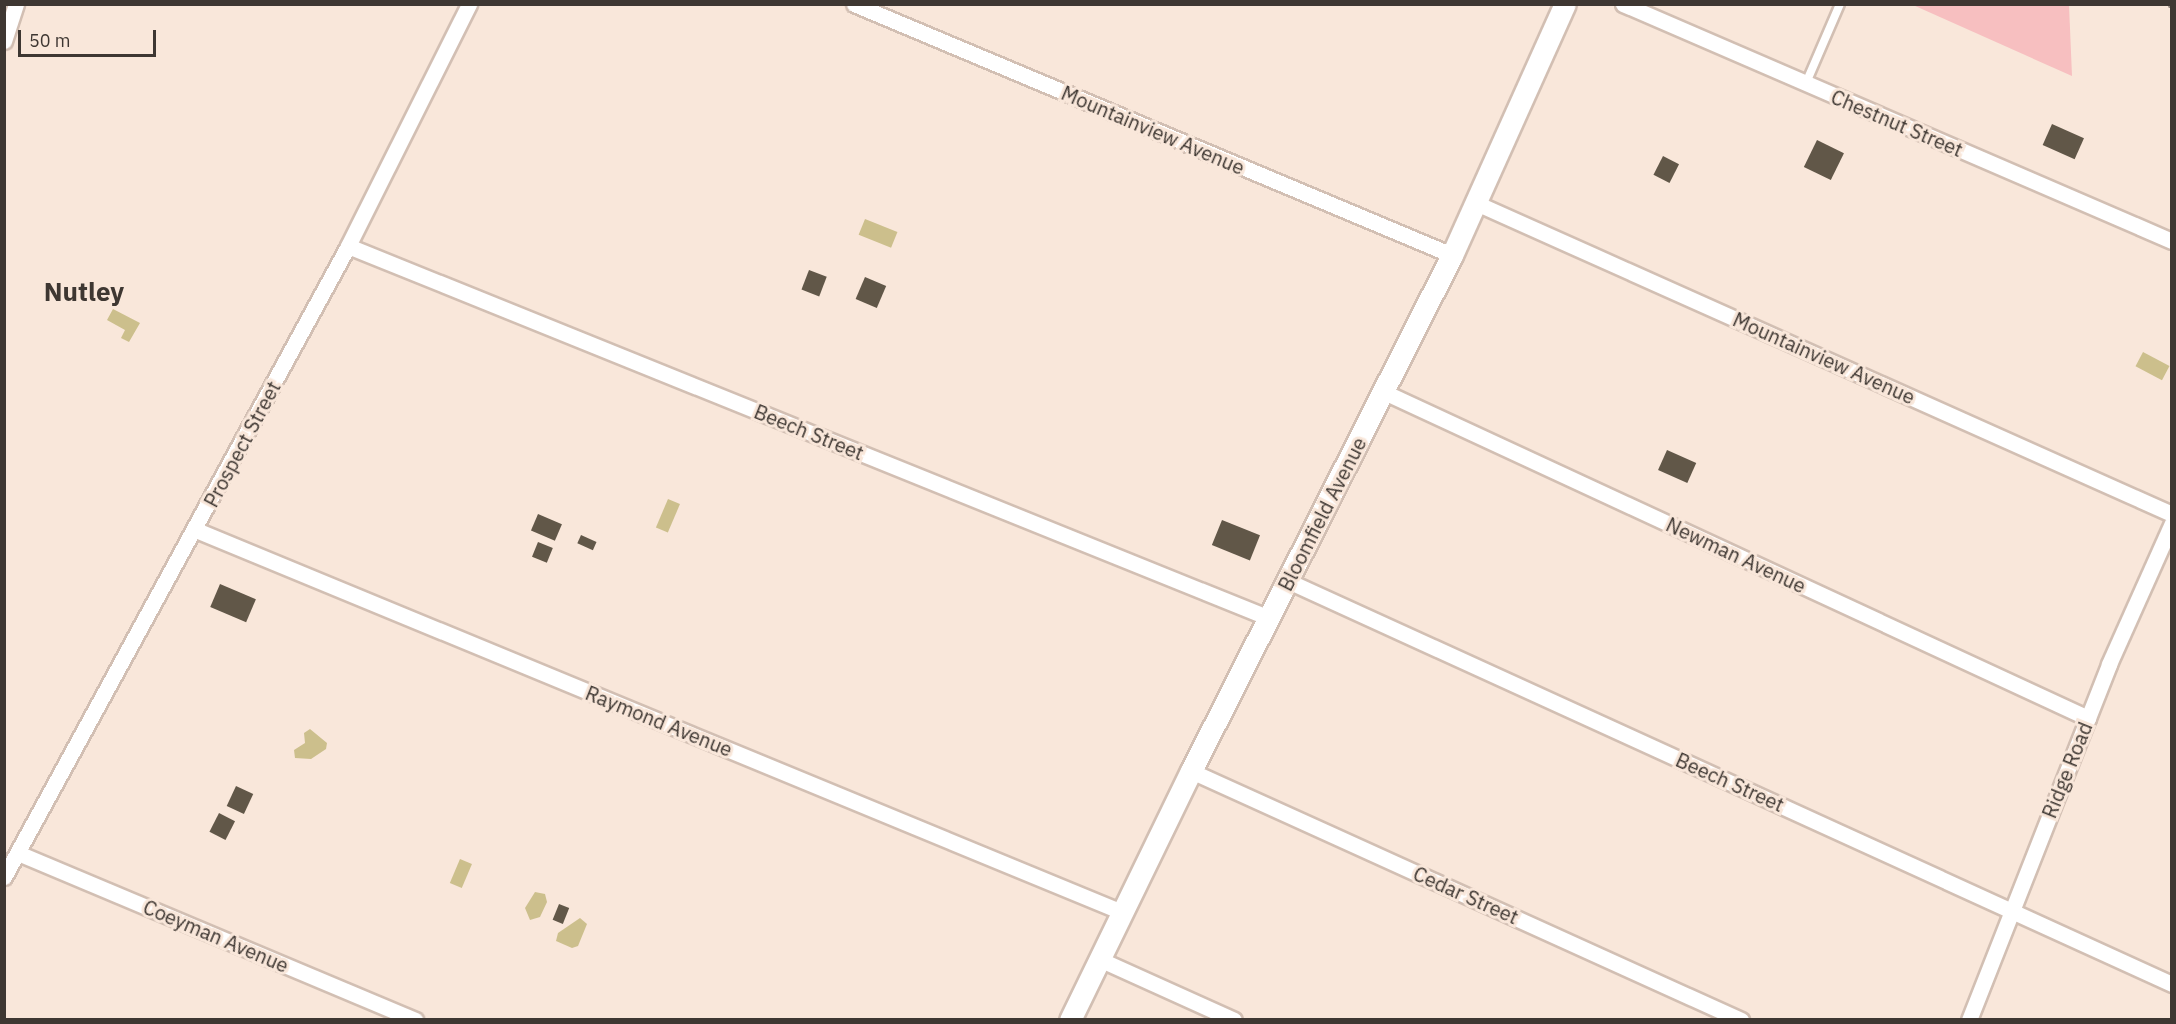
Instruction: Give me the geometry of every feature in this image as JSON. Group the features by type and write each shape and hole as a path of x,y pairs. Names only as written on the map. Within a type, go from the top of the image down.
{"street":[{"path":"4,41 16,4"},
{"name":"Prospect Street","path":"4,877 196,530 348,246 469,4"},
{"name":"Mountainview Avenue","path":"854,4 1452,255"},
{"name":"Bloomfield Avenue","path":"1070,1020 1191,771 1452,255 1565,4"},
{"name":"Chestnut Street","path":"1623,4 2172,241"},
{"name":"Mountainview Avenue","path":"1476,203 2172,514"},
{"name":"Beech Street","path":"348,246 1269,618"},
{"name":"Newman Avenue","path":"1384,392 2088,718"},
{"name":"Ridge Road","path":"1968,1020 2088,718 2172,523"},
{"name":"Raymond Avenue","path":"196,530 1122,912"},
{"name":"Beech Street","path":"1288,581 2172,984"},
{"name":"Cedar Street","path":"1191,771 1741,1020"},
{"name":"Coeyman Avenue","path":"18,853 415,1020"},
{"path":"1099,959 1234,1020"}],"lane":[{"path":"1806,84 1840,4"}],"path":[{"path":"2169,4 2172,12"}],"shaded area":[{"path":"1913,5 2069,5 2072,76"},
{"path":"865,219 897,232 891,248 859,235"},
{"path":"113,309 140,323 129,342 121,338 125,330 107,320"},
{"path":"2143,352 2169,366 2162,380 2135,366"},
{"path":"668,499 680,504 668,533 656,528"},
{"path":"310,729 327,743 326,749 311,759 295,758 294,750 305,743 304,733"},
{"path":"460,859 472,864 462,888 450,883"},
{"path":"535,892 545,894 547,902 540,917 530,920 525,908"},
{"path":"580,918 587,924 578,946 572,948 556,941 558,933"}],"building":[{"path":"2052,124 2084,138 2075,159 2043,145"},
{"path":"1817,140 1844,153 1831,180 1804,167"},
{"path":"1663,156 1679,164 1670,183 1653,175"},
{"path":"809,270 827,277 819,296 801,290"},
{"path":"865,277 886,286 877,308 856,299"},
{"path":"1667,450 1696,463 1687,483 1658,470"},
{"path":"538,514 562,524 555,541 531,531"},
{"path":"1222,520 1260,535 1250,560 1212,545"},
{"path":"581,535 597,542 593,550 577,543"},
{"path":"538,542 553,548 547,563 532,557"},
{"path":"220,584 256,599 246,622 210,607"},
{"path":"236,786 253,794 244,814 227,806"},
{"path":"219,813 235,821 226,840 209,832"},
{"path":"559,904 569,908 563,924 553,920"}],"district":[{"name":"Nutley","path":"84,292"}]}
